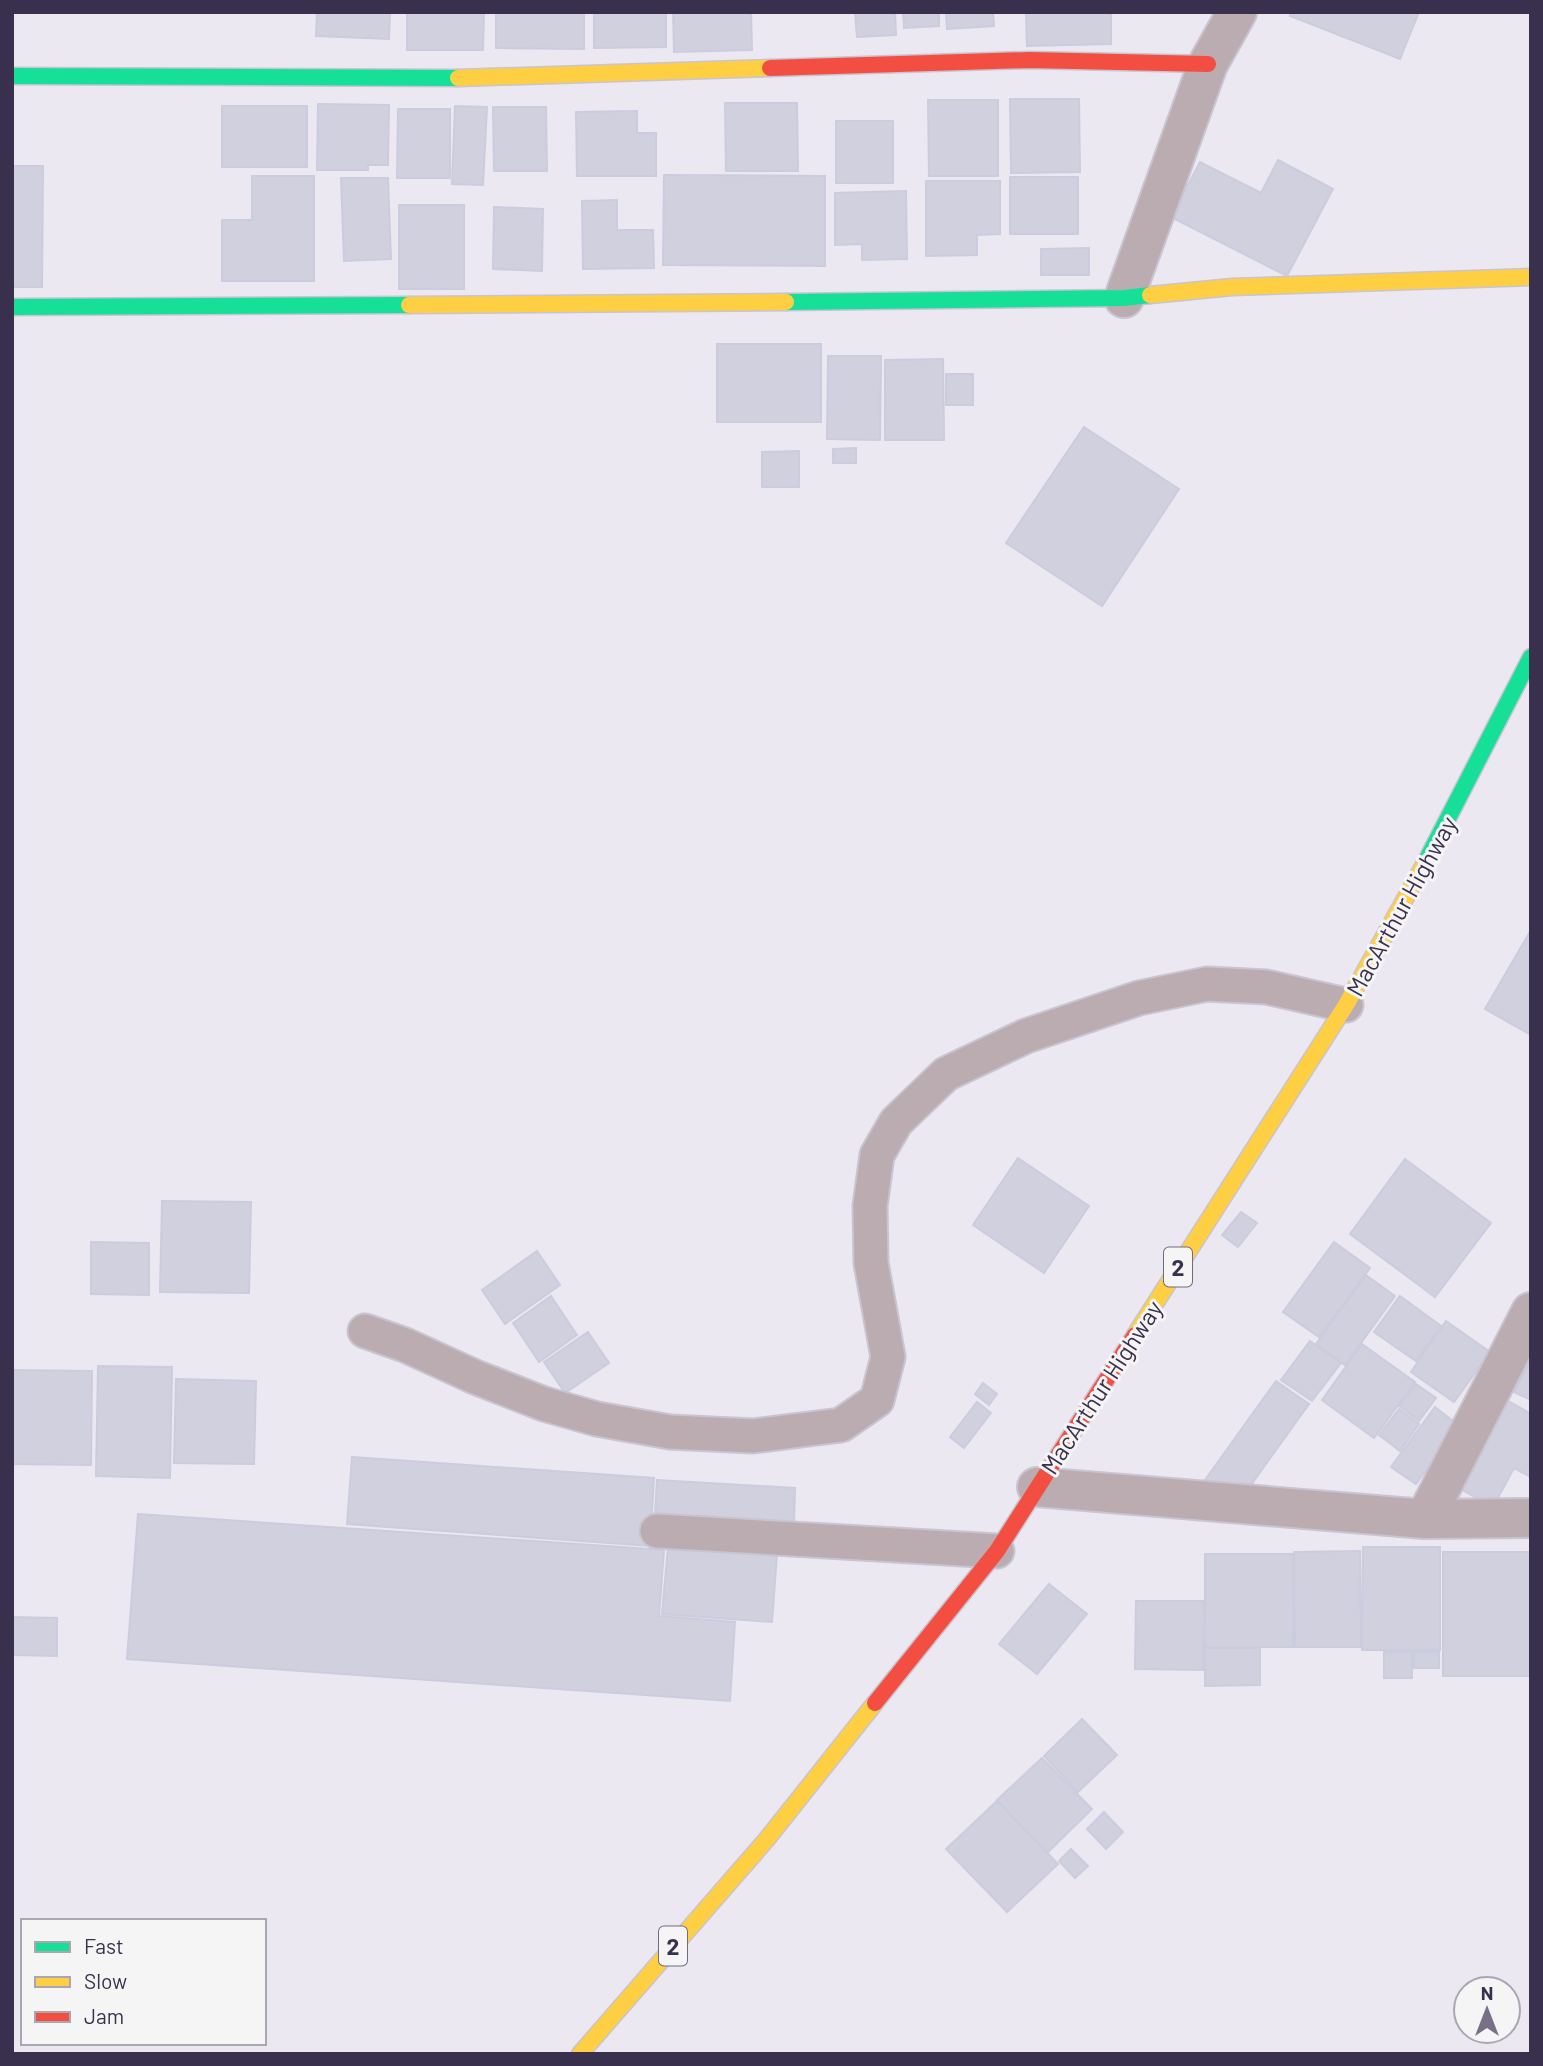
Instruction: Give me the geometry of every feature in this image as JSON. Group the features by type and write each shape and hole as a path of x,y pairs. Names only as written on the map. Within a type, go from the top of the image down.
{"main road":[{"path":"12,76 450,78 1030,60 1208,64"},
{"path":"12,307 1124,298 1246,286 1531,277"},
{"name":"MacArthur Highway","path":"580,2054 767,1839 997,1551 1346,1005 1422,870 1531,657"}],"street":[{"path":"1124,298 1208,64 1237,12"},
{"path":"1425,1520 1531,1312"},
{"path":"1037,1486 1425,1520 1531,1518"}],"lane":[{"path":"365,1331 405,1345 475,1377 544,1404 597,1419 670,1432 753,1436 841,1424 877,1400 888,1357 871,1263 870,1206 877,1155 896,1122 946,1074 1038,1032 1139,998 1207,984 1266,987 1346,1005"},
{"path":"657,1531 997,1551"}],"building":[{"path":"317,12 390,12 389,39 316,36"},
{"path":"407,12 484,12 483,50 407,50"},
{"path":"496,12 584,12 584,49 496,48"},
{"path":"594,12 666,12 666,47 594,48"},
{"path":"673,12 751,12 752,50 674,52"},
{"path":"855,12 895,12 896,35 857,37"},
{"path":"903,12 939,12 939,26 904,28"},
{"path":"946,12 993,12 994,26 947,29"},
{"path":"1026,12 1111,12 1111,44 1027,46"},
{"path":"1291,12 1419,12 1400,59 1290,16"},
{"path":"1010,99 1079,99 1080,172 1011,173"},
{"path":"928,100 998,100 998,176 929,176"},
{"path":"725,103 797,103 798,171 726,171"},
{"path":"318,104 389,105 388,165 368,165 368,170 317,170"},
{"path":"222,106 307,106 307,167 222,167"},
{"path":"455,106 487,107 483,185 452,184"},
{"path":"493,107 546,107 547,171 494,171"},
{"path":"398,109 450,109 450,178 397,178"},
{"path":"637,111 637,133 656,133 656,176 577,176 576,112"},
{"path":"836,121 893,121 893,183 836,183"},
{"path":"1278,160 1333,189 1287,276 1171,217 1200,162 1261,193"},
{"path":"12,166 43,166 42,287 12,287"},
{"path":"664,175 825,176 825,266 663,265"},
{"path":"252,176 314,176 314,281 222,281 222,220 252,220"},
{"path":"1010,177 1078,177 1078,234 1010,234"},
{"path":"341,178 388,178 391,259 344,261"},
{"path":"926,181 1000,181 1000,234 977,235 977,255 926,256"},
{"path":"906,191 907,259 862,260 862,244 835,245 835,193"},
{"path":"617,200 617,230 653,230 654,268 583,269 582,201"},
{"path":"399,205 464,205 464,289 399,289"},
{"path":"494,207 543,209 542,271 493,269"},
{"path":"1089,248 1089,275 1041,275 1041,249"},
{"path":"717,344 821,344 821,422 717,422"},
{"path":"828,356 881,356 880,440 827,439"},
{"path":"943,359 944,440 885,440 885,360"},
{"path":"946,374 973,374 973,405 946,405"},
{"path":"1084,427 1179,489 1102,606 1006,543"},
{"path":"856,448 856,463 833,463 833,449"},
{"path":"799,451 799,487 762,487 762,452"},
{"path":"1531,930 1531,1035 1485,1009"},
{"path":"1018,1158 1089,1206 1044,1273 973,1225"},
{"path":"1405,1159 1491,1223 1435,1297 1350,1234"},
{"path":"162,1201 251,1202 249,1293 160,1292"},
{"path":"1241,1212 1257,1223 1238,1247 1222,1235"},
{"path":"91,1242 149,1243 149,1295 91,1294"},
{"path":"1334,1242 1370,1268 1319,1337 1283,1312"},
{"path":"537,1251 560,1285 505,1324 482,1290"},
{"path":"1366,1275 1395,1296 1345,1365 1316,1344"},
{"path":"551,1296 577,1335 539,1362 513,1323"},
{"path":"1400,1296 1441,1326 1416,1361 1374,1332"},
{"path":"1446,1321 1490,1352 1454,1402 1411,1372"},
{"path":"588,1332 609,1363 565,1393 544,1362"},
{"path":"1310,1341 1341,1363 1312,1401 1281,1380"},
{"path":"1362,1344 1415,1382 1374,1438 1322,1400"},
{"path":"1531,1360 1531,1400 1514,1392"},
{"path":"98,1366 172,1367 170,1478 96,1476"},
{"path":"12,1370 92,1371 91,1465 12,1464"},
{"path":"176,1379 256,1381 254,1464 174,1463"},
{"path":"1276,1381 1309,1404 1238,1503 1205,1480"},
{"path":"983,1383 997,1394 989,1405 975,1394"},
{"path":"1416,1384 1436,1398 1419,1421 1399,1406"},
{"path":"1505,1399 1531,1414 1531,1477 1514,1468 1493,1507 1457,1487"},
{"path":"977,1402 991,1413 964,1448 950,1437"},
{"path":"1435,1407 1458,1425 1416,1484 1391,1467"},
{"path":"1399,1409 1419,1424 1400,1451 1379,1435"},
{"path":"352,1457 654,1478 650,1546 347,1524"},
{"path":"657,1480 795,1488 794,1523 655,1515"},
{"path":"138,1514 664,1550 659,1616 735,1622 730,1701 127,1659"},
{"path":"668,1547 777,1554 772,1622 662,1614"},
{"path":"1363,1547 1440,1547 1440,1650 1362,1650"},
{"path":"1360,1551 1361,1647 1295,1647 1294,1552"},
{"path":"1443,1552 1531,1552 1531,1676 1443,1676"},
{"path":"1205,1554 1293,1554 1293,1647 1205,1647"},
{"path":"1049,1584 1087,1614 1037,1674 999,1644"},
{"path":"1136,1601 1204,1601 1203,1670 1135,1669"},
{"path":"12,1617 57,1618 57,1656 12,1655"},
{"path":"1205,1648 1260,1648 1260,1685 1205,1686"},
{"path":"1384,1652 1412,1652 1412,1678 1384,1678"},
{"path":"1414,1652 1439,1652 1439,1668 1414,1668"},
{"path":"1082,1719 1117,1755 1078,1792 1044,1756"},
{"path":"1042,1758 1092,1809 1047,1853 997,1800"},
{"path":"997,1801 1058,1864 1007,1912 946,1849"},
{"path":"1104,1812 1123,1832 1106,1849 1087,1829"},
{"path":"1071,1849 1088,1866 1075,1878 1059,1861"}],"traffic: fast":[{"path":"12,76 458,78"},
{"path":"786,302 1124,298 1150,295"},
{"path":"12,307 409,305"},
{"path":"1425,863 1531,657"}],"traffic: slow":[{"path":"458,78 770,68"},
{"path":"1150,295 1232,287 1531,277"},
{"path":"409,305 786,302"},
{"path":"1135,1335 1346,1005 1425,863"},
{"path":"580,2054 767,1839 875,1703"}],"traffic: jam":[{"path":"770,68 1029,60 1208,64"},
{"path":"875,1703 997,1551 1135,1335"}]}
